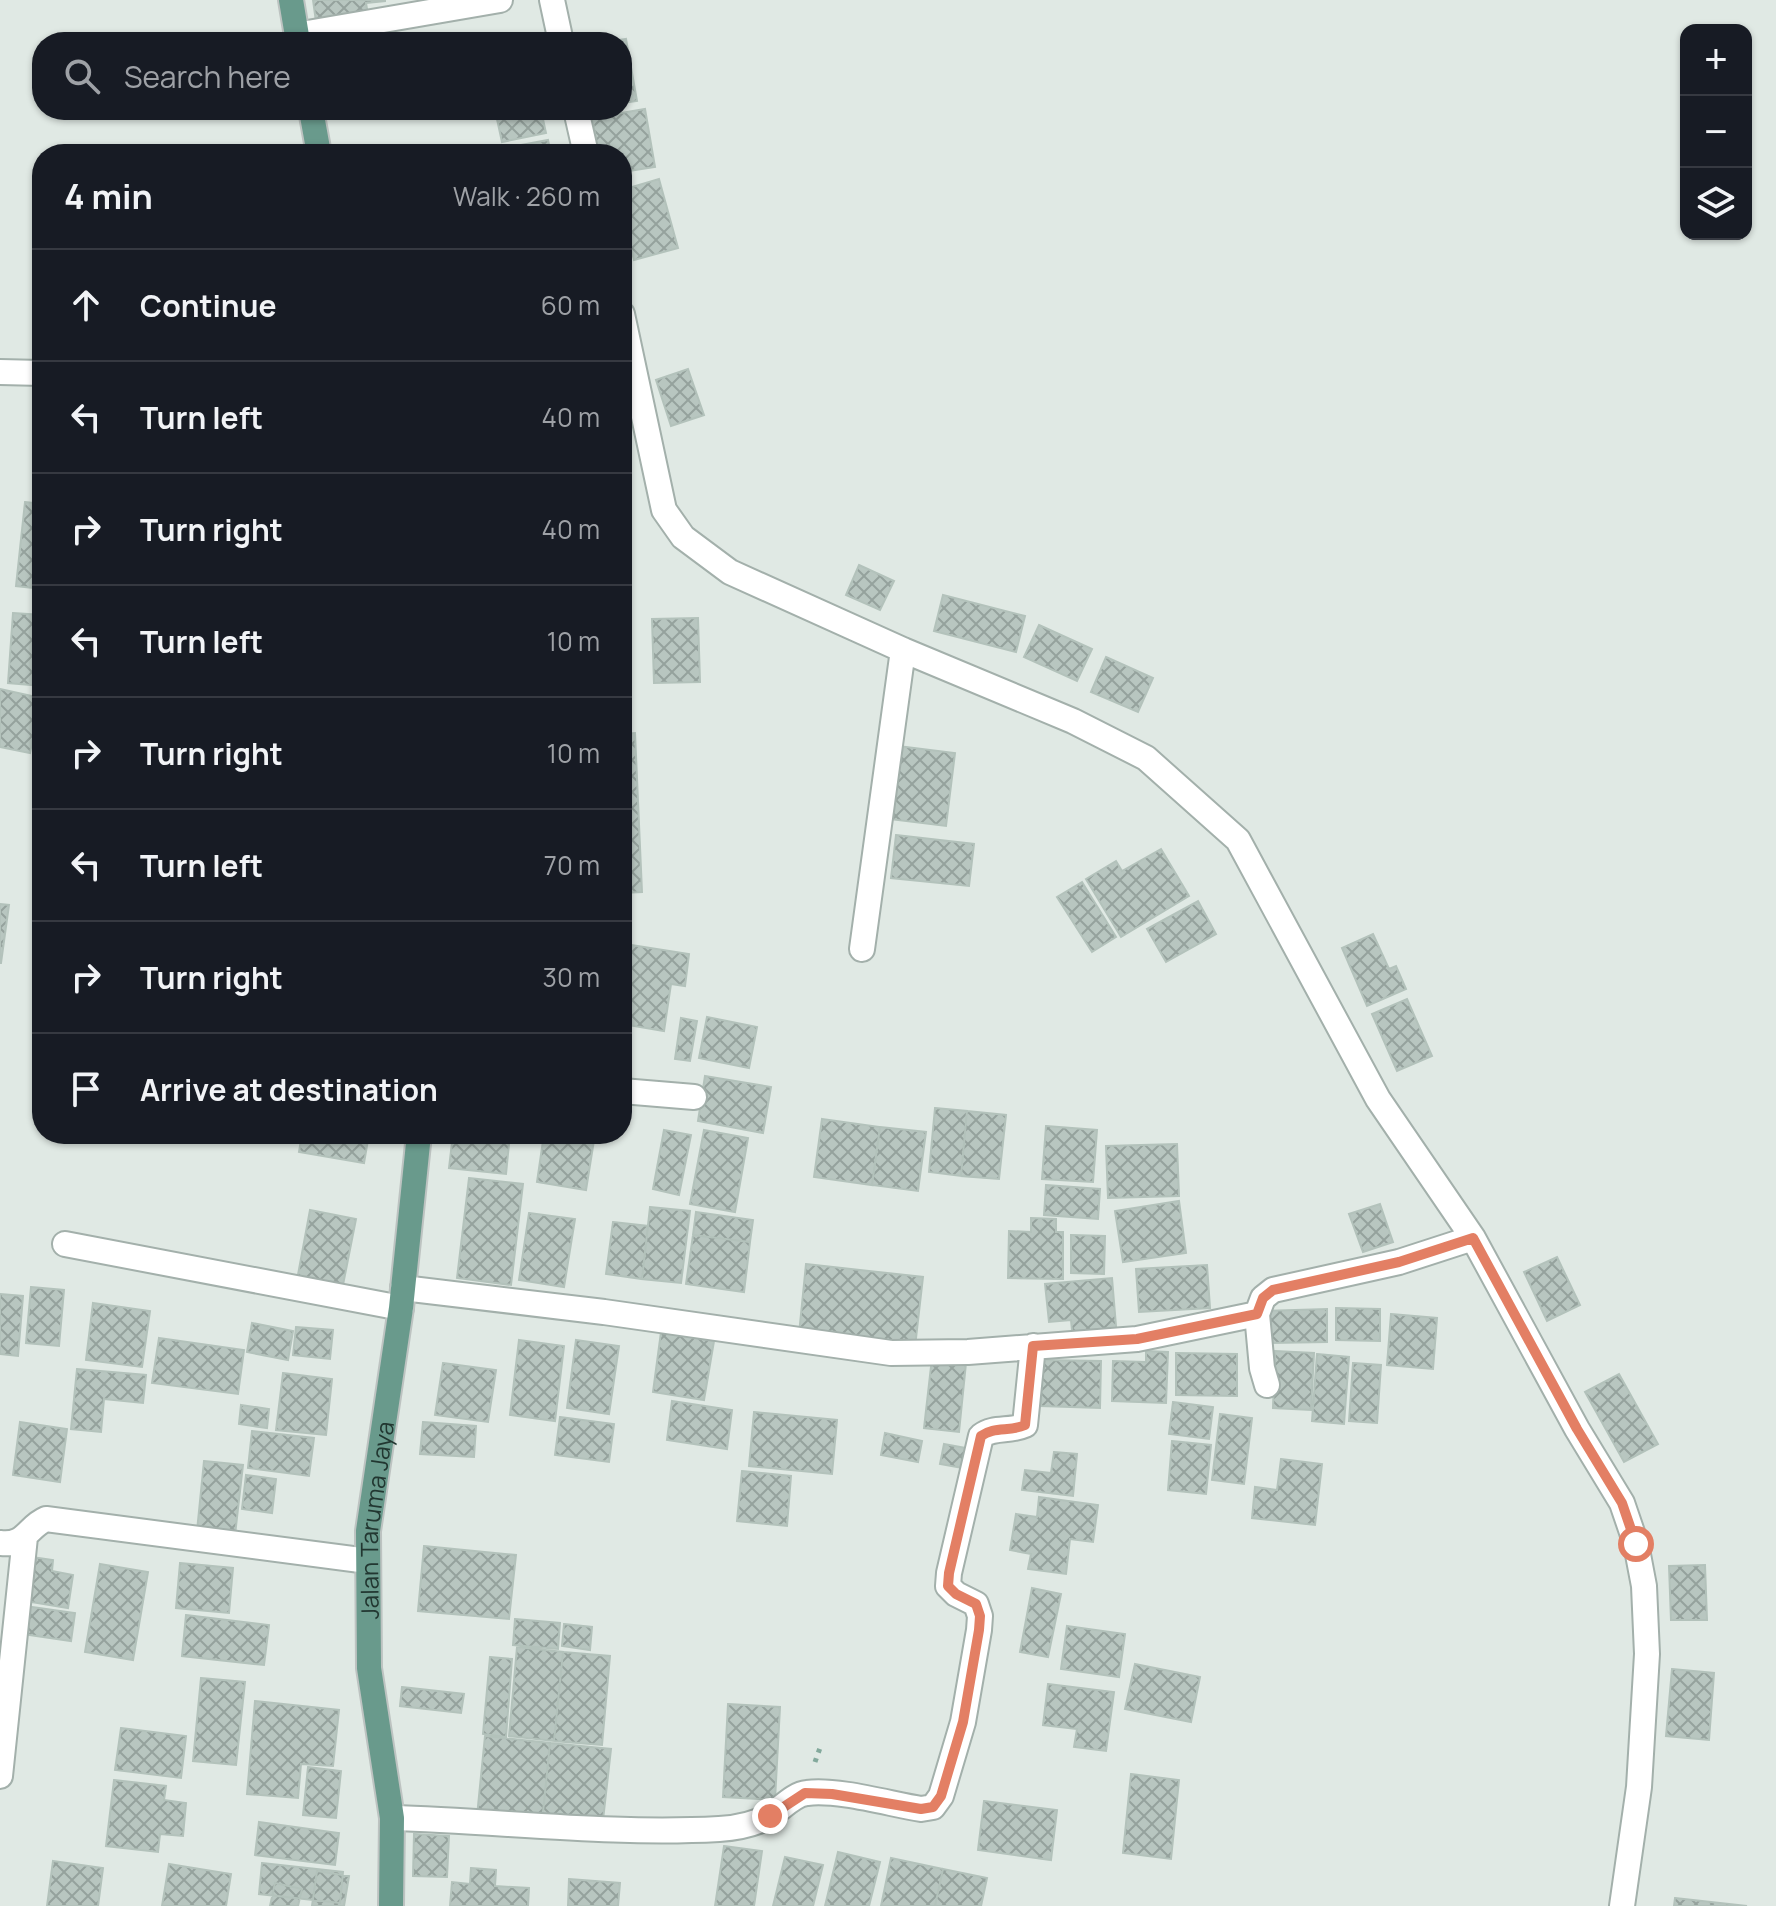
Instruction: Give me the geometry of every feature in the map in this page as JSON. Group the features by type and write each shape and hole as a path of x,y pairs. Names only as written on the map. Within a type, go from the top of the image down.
{"main road":[{"path":"291,0 296,32"},
{"path":"313,120 317,144"},
{"name":"Jalan Taruma Jaya","path":"391,1906 392,1818 369,1668 368,1531 402,1298 418,1144"}],"street":[{"path":"329,32 500,0"},
{"path":"552,0 559,32"},
{"path":"578,120 584,144"},
{"path":"632,361 664,510 683,537 730,572 903,650 1073,721 1146,758 1238,840 1378,1099 1473,1238 1577,1429 1622,1503 1636,1544 1644,1586 1647,1654 1639,1787 1622,1906"},
{"path":"0,372 32,373"},
{"path":"862,949 903,650"},
{"path":"632,1092 694,1097"},
{"path":"1267,1385 1262,1368 1257,1314 1263,1298 1273,1290 1399,1262 1473,1238"},
{"path":"65,1244 402,1298 604,1312 891,1353 968,1352 1137,1339 1257,1314"},
{"path":"392,1818 573,1829 682,1830 747,1825 770,1816 805,1793 832,1794 921,1809 933,1807 941,1796 963,1722 980,1616 976,1604 956,1594 948,1586 949,1573 981,1436 989,1430 1025,1425 1033,1346"},
{"path":"0,1543 8,1544 25,1537 38,1522 55,1520 368,1561"},
{"path":"0,1776 4,1703 25,1537"}],"building":[{"path":"313,0 385,1 366,3 369,21 317,29"},
{"path":"632,73 637,101 632,102"},
{"path":"645,109 655,167 632,170 632,144 597,144 592,120 632,120 632,111"},
{"path":"497,120 543,120 546,133 502,142"},
{"path":"548,140 549,144 526,144"},
{"path":"659,179 678,248 634,260 632,187"},
{"path":"688,369 704,415 671,426 656,380"},
{"path":"25,502 32,503 32,588 16,586"},
{"path":"859,565 894,581 880,610 846,595"},
{"path":"943,595 1025,616 1016,652 934,631"},
{"path":"13,613 32,614 32,685 8,683"},
{"path":"698,618 700,682 654,683 652,619"},
{"path":"1039,625 1092,649 1077,681 1024,657"},
{"path":"1106,657 1153,678 1138,712 1091,692"},
{"path":"0,689 32,696 30,753 0,747"},
{"path":"632,733 635,733 642,892 632,892"},
{"path":"898,746 955,753 946,826 889,819"},
{"path":"896,835 974,844 969,886 891,878"},
{"path":"1161,849 1189,896 1121,937 1086,879 1116,861 1122,871"},
{"path":"1082,882 1116,937 1092,952 1057,897"},
{"path":"1198,901 1216,934 1166,962 1147,929"},
{"path":"0,904 9,905 1,963 0,963"},
{"path":"1373,934 1389,969 1396,966 1406,989 1367,1006 1342,948"},
{"path":"632,945 689,954 685,986 671,984 664,1031 632,1026"},
{"path":"1407,999 1432,1056 1397,1071 1372,1014"},
{"path":"707,1017 757,1027 749,1068 699,1058"},
{"path":"681,1018 697,1021 690,1061 675,1059"},
{"path":"705,1076 771,1087 763,1133 698,1121"},
{"path":"935,1108 967,1111 961,1176 929,1172"},
{"path":"967,1111 1006,1115 999,1179 961,1176"},
{"path":"822,1119 880,1127 872,1185 814,1177"},
{"path":"1046,1126 1097,1130 1093,1182 1042,1179"},
{"path":"880,1127 926,1132 918,1191 872,1185"},
{"path":"664,1130 691,1135 679,1195 653,1189"},
{"path":"704,1130 748,1138 735,1212 690,1204"},
{"path":"300,1144 367,1144 364,1163 299,1152"},
{"path":"452,1144 509,1144 506,1174 449,1168"},
{"path":"543,1144 593,1144 586,1190 537,1182"},
{"path":"1177,1144 1179,1196 1108,1198 1106,1146"},
{"path":"469,1178 523,1184 511,1285 457,1278"},
{"path":"1046,1185 1100,1189 1098,1219 1044,1215"},
{"path":"1179,1201 1186,1253 1123,1262 1115,1211"},
{"path":"1380,1204 1393,1242 1363,1252 1349,1214"},
{"path":"650,1207 690,1211 681,1283 642,1279"},
{"path":"310,1210 356,1219 342,1290 297,1280"},
{"path":"696,1212 753,1220 750,1242 693,1235"},
{"path":"529,1213 575,1219 564,1287 519,1280"},
{"path":"1031,1218 1056,1219 1056,1232 1063,1232 1063,1279 1008,1278 1009,1231 1031,1232"},
{"path":"613,1222 648,1226 642,1279 606,1274"},
{"path":"693,1235 750,1242 744,1292 686,1284"},
{"path":"1071,1235 1105,1236 1104,1274 1071,1273"},
{"path":"1557,1257 1580,1305 1547,1321 1524,1272"},
{"path":"806,1264 923,1277 915,1347 799,1334"},
{"path":"1207,1265 1210,1308 1139,1312 1136,1269"},
{"path":"1112,1278 1117,1338 1073,1341 1071,1320 1049,1322 1045,1284"},
{"path":"31,1287 64,1290 59,1346 26,1343"},
{"path":"0,1294 23,1296 18,1356 0,1354"},
{"path":"93,1303 150,1311 142,1367 86,1360"},
{"path":"1336,1308 1380,1309 1380,1341 1336,1340"},
{"path":"1327,1309 1327,1342 1263,1343 1261,1311"},
{"path":"1391,1314 1437,1318 1433,1369 1387,1365"},
{"path":"252,1323 293,1331 288,1360 247,1352"},
{"path":"296,1327 333,1330 330,1359 293,1355"},
{"path":"661,1332 714,1341 704,1400 653,1392"},
{"path":"159,1338 244,1350 238,1394 152,1383"},
{"path":"519,1340 564,1346 555,1421 510,1415"},
{"path":"576,1340 619,1346 609,1414 567,1408"},
{"path":"1146,1351 1168,1352 1166,1403 1112,1401 1113,1361 1146,1362"},
{"path":"1275,1351 1314,1353 1311,1410 1273,1408"},
{"path":"1176,1353 1237,1354 1237,1396 1176,1395"},
{"path":"1317,1354 1349,1357 1344,1424 1312,1421"},
{"path":"932,1358 966,1363 959,1432 924,1428"},
{"path":"1042,1360 1101,1361 1100,1408 1041,1406"},
{"path":"443,1363 496,1370 488,1422 435,1415"},
{"path":"1353,1363 1381,1365 1377,1423 1349,1421"},
{"path":"77,1369 146,1375 143,1403 104,1399 101,1432 71,1429"},
{"path":"283,1373 332,1379 326,1435 276,1430"},
{"path":"1619,1374 1658,1444 1624,1462 1585,1392"},
{"path":"672,1401 732,1410 727,1449 667,1440"},
{"path":"1173,1402 1213,1407 1209,1439 1169,1434"},
{"path":"241,1405 269,1409 267,1428 239,1424"},
{"path":"754,1412 837,1420 832,1474 749,1466"},
{"path":"1220,1414 1252,1418 1244,1484 1212,1480"},
{"path":"560,1417 614,1424 609,1462 555,1455"},
{"path":"20,1422 67,1429 60,1482 13,1475"},
{"path":"423,1422 476,1426 474,1457 420,1454"},
{"path":"252,1431 314,1438 309,1476 248,1468"},
{"path":"885,1433 922,1441 918,1462 881,1455"},
{"path":"1172,1441 1211,1445 1206,1494 1168,1490"},
{"path":"944,1444 966,1448 963,1468 940,1464"},
{"path":"1054,1452 1077,1454 1073,1496 1022,1490 1025,1470 1051,1473"},
{"path":"1281,1459 1322,1464 1315,1525 1252,1518 1255,1487 1277,1490"},
{"path":"204,1461 243,1465 235,1535 197,1531"},
{"path":"742,1471 791,1476 787,1526 737,1521"},
{"path":"246,1475 276,1479 272,1513 242,1509"},
{"path":"1039,1497 1098,1505 1093,1542 1070,1539 1066,1574 1028,1569 1031,1554 1010,1550 1016,1514 1037,1517"},
{"path":"424,1546 516,1555 509,1619 418,1611"},
{"path":"32,1557 53,1560 52,1571 73,1575 68,1608 25,1601"},
{"path":"180,1563 233,1568 229,1613 176,1608"},
{"path":"100,1564 148,1572 133,1660 85,1652"},
{"path":"1705,1565 1707,1620 1671,1620 1669,1566"},
{"path":"1032,1588 1061,1594 1048,1657 1020,1652"},
{"path":"18,1605 75,1613 71,1641 15,1633"},
{"path":"186,1615 269,1625 264,1665 182,1656"},
{"path":"515,1619 560,1623 558,1649 513,1645"},
{"path":"564,1624 592,1627 590,1650 562,1646"},
{"path":"1067,1626 1125,1634 1119,1677 1061,1669"},
{"path":"517,1647 563,1652 554,1741 509,1736"},
{"path":"563,1652 610,1656 602,1745 554,1741"},
{"path":"490,1657 512,1659 506,1737 483,1734"},
{"path":"1135,1664 1200,1677 1191,1722 1125,1709"},
{"path":"1672,1669 1714,1673 1709,1740 1666,1736"},
{"path":"201,1678 245,1682 236,1765 193,1761"},
{"path":"1048,1684 1114,1692 1106,1751 1074,1747 1077,1729 1043,1725"},
{"path":"402,1687 464,1694 461,1713 400,1706"},
{"path":"255,1701 339,1710 333,1766 301,1764 298,1798 247,1794"},
{"path":"728,1704 780,1707 775,1800 723,1797"},
{"path":"121,1728 186,1736 181,1778 115,1770"},
{"path":"485,1736 550,1743 542,1822 477,1816"},
{"path":"550,1743 611,1749 602,1829 542,1822"},
{"path":"308,1767 341,1771 336,1818 303,1815"},
{"path":"1131,1774 1179,1780 1171,1859 1123,1853"},
{"path":"114,1780 166,1786 164,1800 186,1803 183,1836 160,1834 158,1852 106,1846"},
{"path":"984,1801 1057,1810 1051,1860 978,1850"},
{"path":"259,1822 339,1833 335,1865 255,1855"},
{"path":"414,1834 449,1836 447,1877 413,1876"},
{"path":"724,1846 762,1851 754,1906 715,1906"},
{"path":"838,1852 880,1862 869,1906 825,1906"},
{"path":"785,1857 823,1865 813,1906 773,1906"},
{"path":"891,1858 943,1869 935,1906 881,1906"},
{"path":"53,1861 103,1868 98,1906 47,1906"},
{"path":"262,1863 343,1872 340,1903 259,1894"},
{"path":"169,1864 231,1874 226,1906 162,1906"},
{"path":"471,1868 496,1870 495,1886 529,1888 528,1906 450,1906 452,1882 470,1884"},
{"path":"943,1869 987,1878 981,1906 935,1906"},
{"path":"317,1871 349,1876 344,1906 312,1906"},
{"path":"569,1879 620,1883 618,1906 568,1906"},
{"path":"275,1883 302,1889 298,1906 270,1906"},
{"path":"1675,1898 1747,1906 1674,1906"}],"route":[{"path":"770,1816 805,1793 832,1794 921,1809 933,1807 941,1796 963,1722 980,1616 976,1604 956,1594 948,1586 949,1573 981,1436 989,1430 1025,1425 1033,1346 1137,1339 1257,1314 1263,1298 1273,1290 1399,1262 1473,1238 1577,1429 1622,1503 1636,1544"}]}
